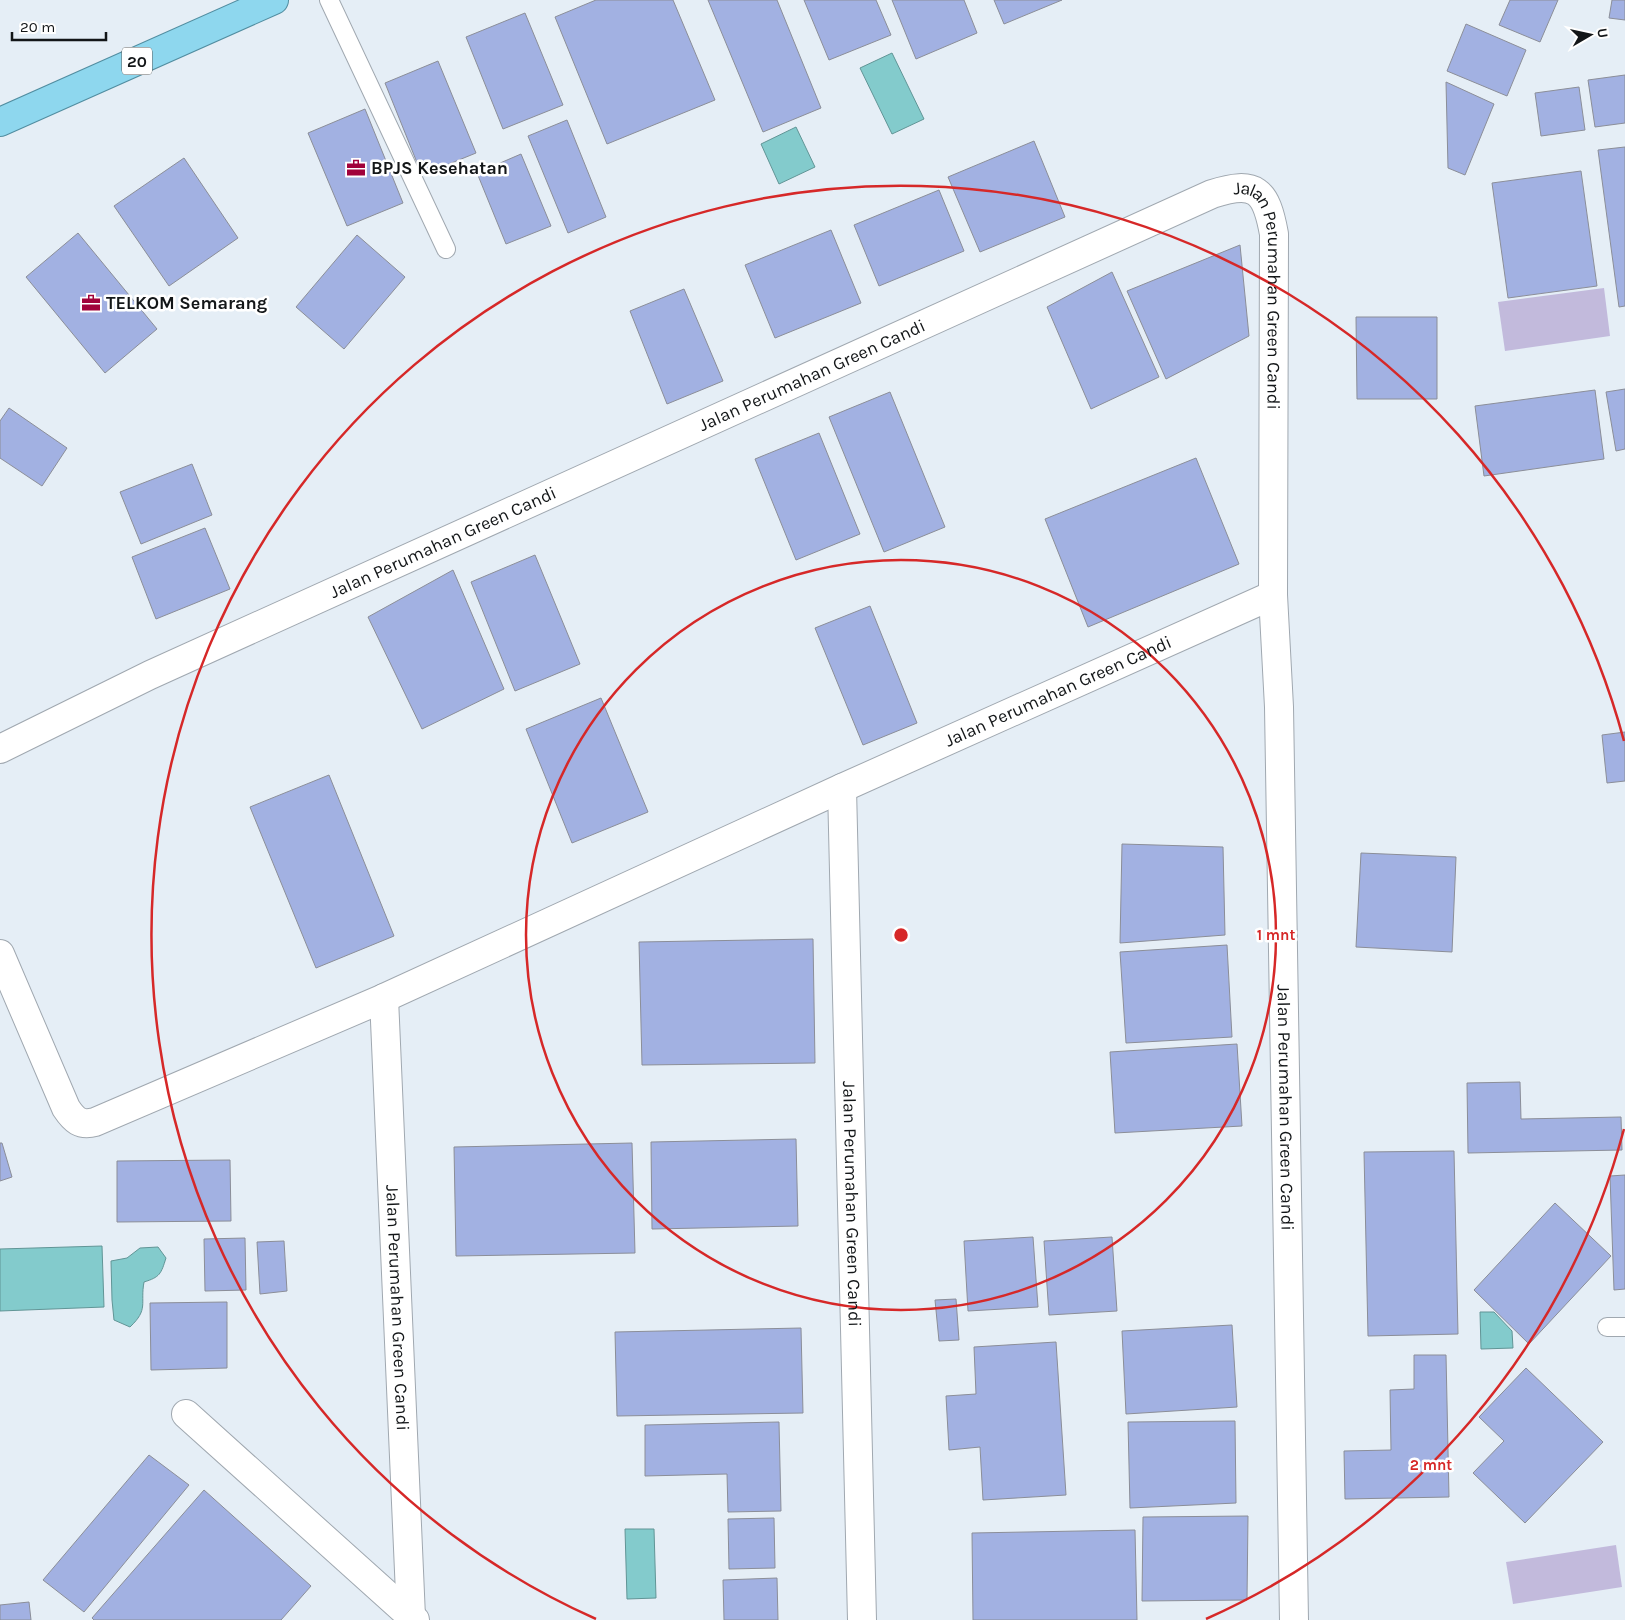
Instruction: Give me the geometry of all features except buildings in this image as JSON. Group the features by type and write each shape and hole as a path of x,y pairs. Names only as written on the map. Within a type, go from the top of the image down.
{"highway":[{"name":"20","path":"0,122 274,0"}],"street":[{"name":"Jalan Perumahan Green Candi","path":"0,749 159,670 1212,194 1236,187 1247,187 1254,190 1268,208 1274,234 1273,595 1279,707 1294,1620"},
{"name":"Jalan Perumahan Green Candi","path":"0,954 60,1097 73,1118 81,1124 91,1124 384,998 842,788 1273,595"},
{"name":"Jalan Perumahan Green Candi","path":"842,788 862,1620"},
{"name":"Jalan Perumahan Green Candi","path":"384,998 413,1619"},
{"name":"Jalan Perumahan Green Candi","path":"186,1414 413,1619"}],"lane":[{"path":"329,0 446,249"}],"shaded area":[{"path":"1604,288 1610,336 1505,351 1498,302"},
{"path":"1616,1545 1622,1587 1513,1604 1506,1562"}],"water":[{"path":"892,53 924,119 892,134 860,68"},
{"path":"796,127 815,167 779,184 761,144"},
{"path":"102,1246 104,1307 0,1311 0,1249"},
{"path":"158,1247 166,1258 159,1274 144,1282 143,1306 140,1315 130,1327 114,1320 111,1261 127,1258 140,1248"},
{"path":"1480,1312 1494,1312 1512,1331 1513,1348 1481,1349"},
{"path":"625,1529 654,1529 656,1598 627,1599"}],"place":[{"name":"BPJS Kesehatan","path":"356,168"},
{"name":"TELKOM Semarang","path":"91,303"}]}
